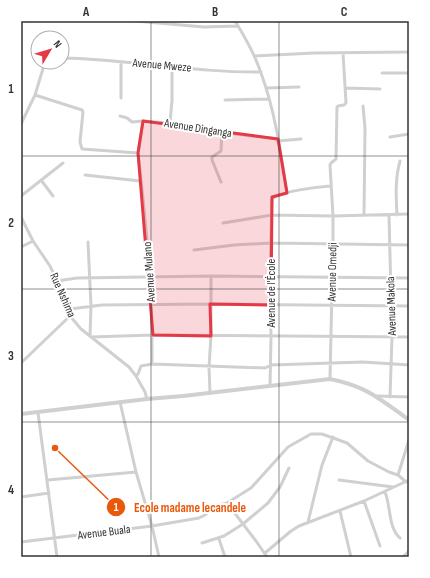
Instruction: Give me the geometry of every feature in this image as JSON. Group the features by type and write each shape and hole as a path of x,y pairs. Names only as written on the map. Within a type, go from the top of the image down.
{"street":[{"path":"135,21 204,27 238,26"},
{"path":"235,21 254,56 266,88 278,140 287,193 330,186"},
{"path":"254,56 314,53 409,52"},
{"path":"343,53 345,88 380,89"},
{"name":"Avenue Mweze","path":"70,59 172,66 234,73 261,72"},
{"path":"121,62 121,98"},
{"path":"170,123 172,66"},
{"path":"21,124 22,118 35,95 43,70"},
{"path":"382,72 409,73"},
{"path":"266,88 299,87"},
{"name":"Avenue Omedji","path":"330,379 333,216 330,186 330,163 336,159 336,111 338,106 345,104 345,88"},
{"path":"35,95 82,110 80,142 82,149 138,153"},
{"path":"225,100 269,99"},
{"path":"363,106 365,128 364,216"},
{"name":"Avenue Dinganga","path":"120,116 127,118 132,122 143,121 170,123 278,140 301,139"},
{"name":"Avenue Mulano","path":"143,121 138,153 150,277 153,335 152,364"},
{"path":"221,182 212,157 221,151 222,131"},
{"path":"390,137 409,134"},
{"path":"397,215 395,188 400,161"},
{"path":"21,196 63,163"},
{"path":"85,175 140,181"},
{"path":"41,180 53,196"},
{"name":"Avenue de l'École","path":"270,385 272,200 274,197 287,193"},
{"path":"223,223 272,215 364,216 409,214"},
{"name":"Avenue Makola","path":"389,215 392,306 392,364 390,397"},
{"name":"Rue Nshima","path":"21,217 33,241 50,266 57,280 70,309 70,316 81,329 129,367 136,376 147,398"},
{"path":"21,247 33,241"},
{"path":"88,242 92,306 90,336 409,337"},
{"path":"194,250 234,245 271,243 409,245"},
{"path":"210,393 209,367 211,336 211,276"},
{"path":"57,280 90,277 211,276 409,278"},
{"path":"70,309 92,306 210,304 409,306"},
{"path":"21,363 70,316"},
{"path":"136,376 141,366 152,364 265,368 270,365 363,362 409,365"},
{"path":"21,414 147,398 210,393 330,379 358,386 377,396 409,420"},
{"path":"377,396 409,397"},
{"path":"120,402 136,472 152,526 159,557"},
{"path":"38,413 56,538 57,557"},
{"name":"Avenue Buala","path":"21,542 152,526 199,518 219,505 227,503 251,488 288,447 311,434 322,434 347,443 368,461 398,475 407,481"},
{"path":"308,522 322,465 332,437"},
{"path":"398,475 409,440"},
{"path":"202,543 219,539 243,524 268,503 280,487 289,468"},
{"path":"48,480 136,472"},
{"path":"339,480 394,488"},
{"path":"227,503 266,555 291,531 308,522 340,511 407,481"},
{"path":"385,492 388,498 395,531 400,538"},
{"path":"21,498 49,493"},
{"path":"364,501 380,546"},
{"path":"340,511 351,557"},
{"path":"219,539 225,557"},
{"path":"403,557 409,551"}],"highlighted area":[{"path":"143,121 278,139 287,193 272,197 271,305 210,304 211,336 153,335 138,153"}],"place":[{"name":"Ecole madame lecandele","path":"55,448"}]}
